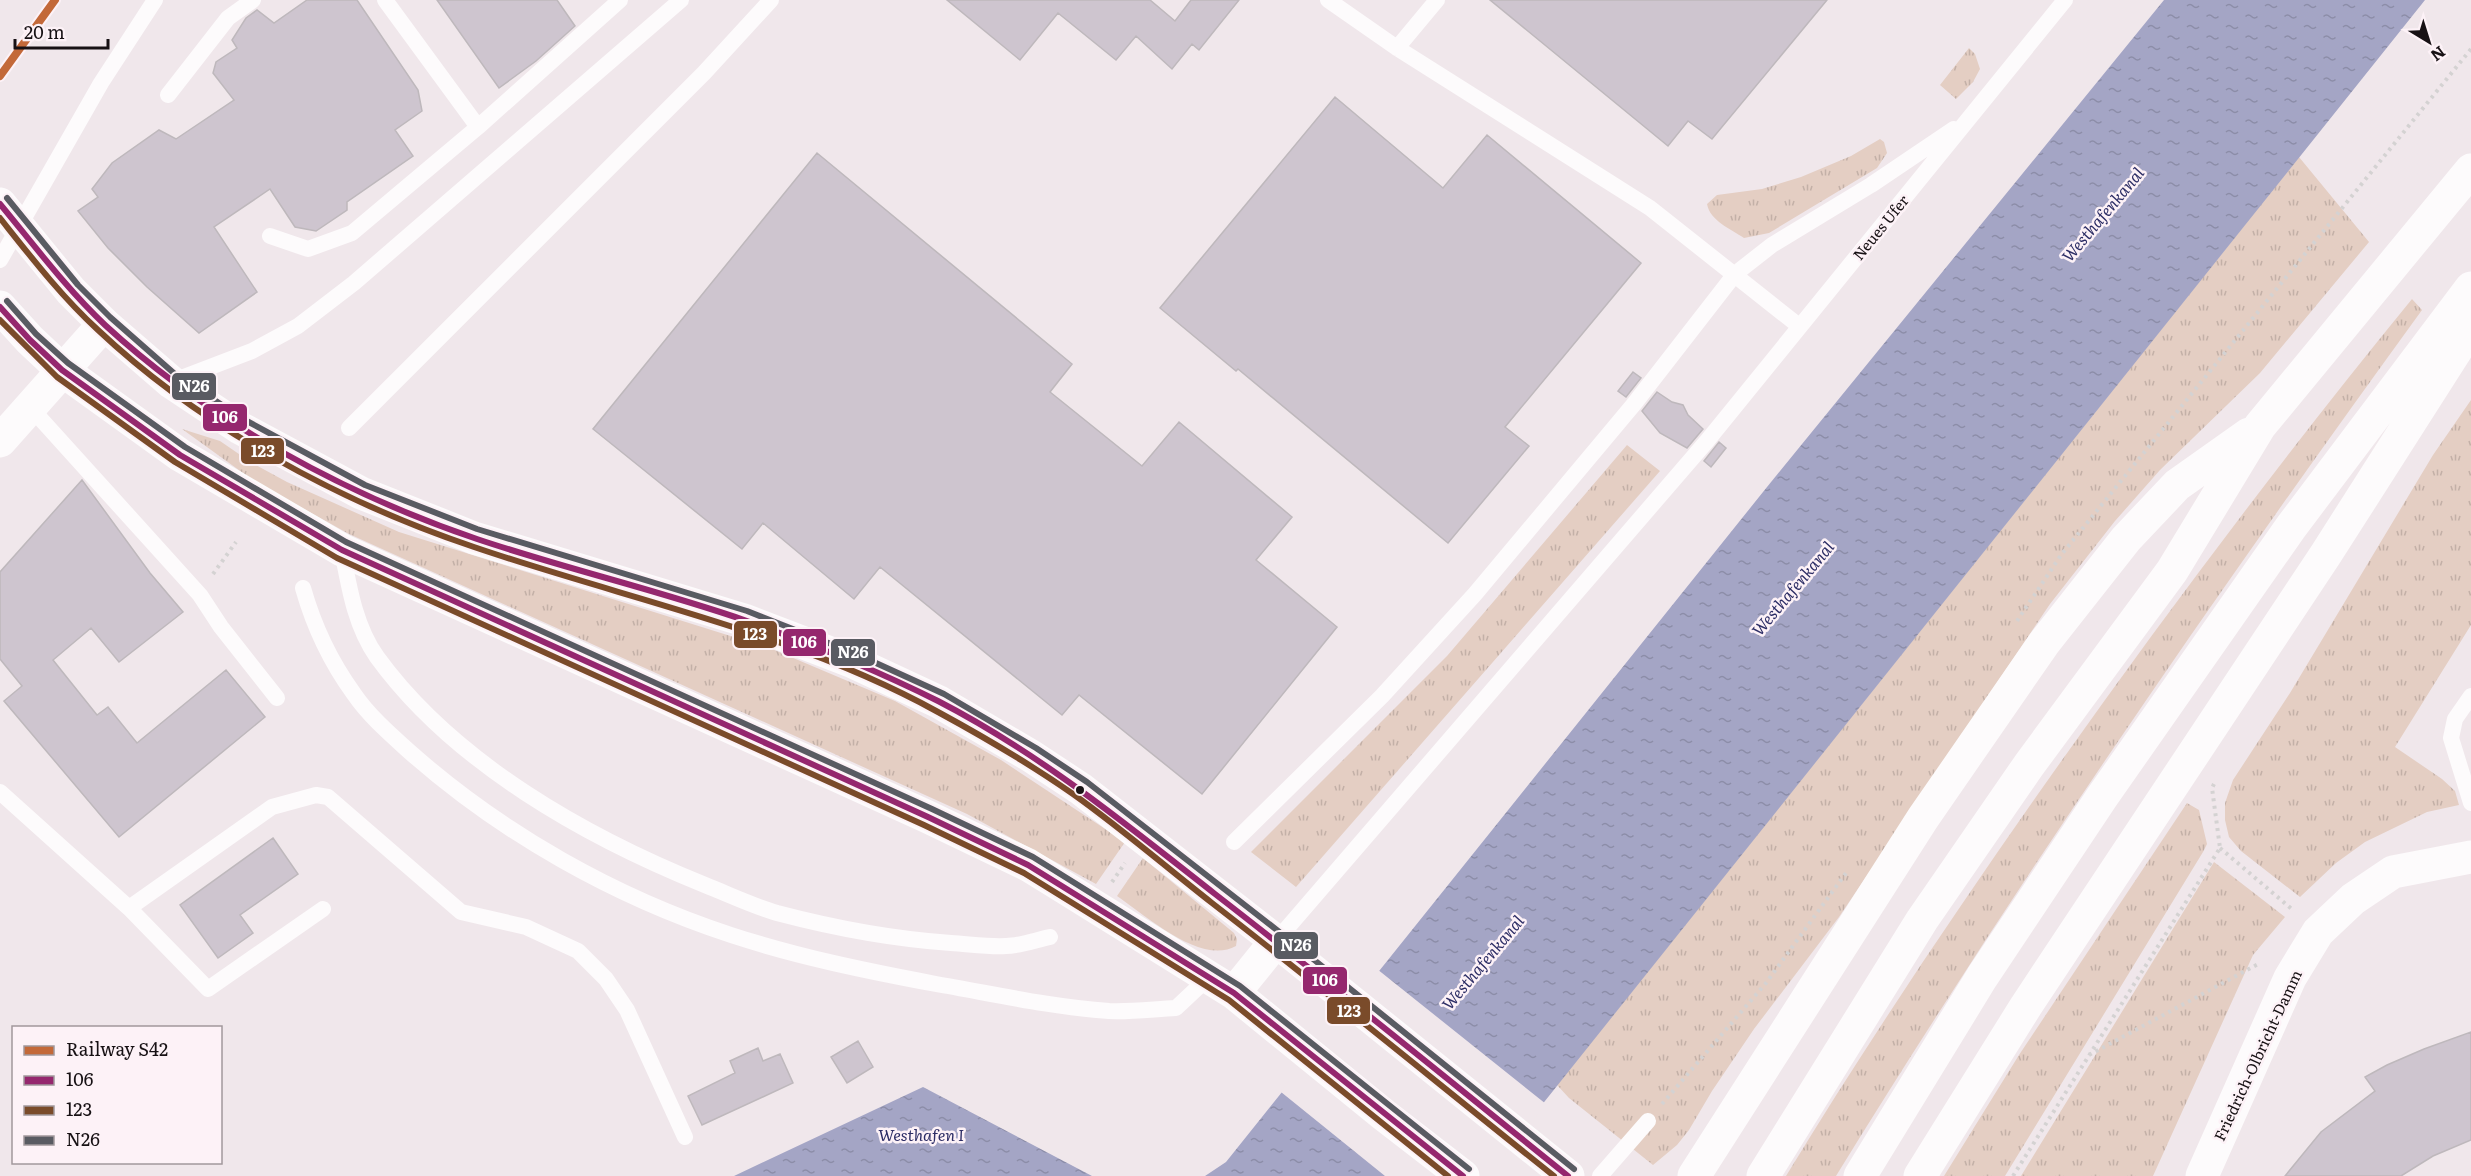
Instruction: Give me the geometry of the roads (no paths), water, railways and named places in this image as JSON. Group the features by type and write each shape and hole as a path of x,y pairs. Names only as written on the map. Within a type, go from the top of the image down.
{"main road":[{"path":"1763,1176 1922,920 2029,765 2172,571 2260,426 2471,170"},
{"path":"0,204 71,291 104,324 171,382 240,428 361,493 474,537 744,620 851,661 939,702 1031,756 1081,789 1341,993 1568,1176"},
{"path":"1860,1176 1982,977 2102,797 2290,527 2471,288"},
{"path":"5,313 62,370 180,455 342,550 928,817 1018,861 1221,985 1463,1176"},
{"path":"1920,1176 2026,1006 2326,554 2469,330 2471,322"},
{"path":"0,441 104,324"},
{"path":"1694,1176 1923,818 2044,643 2126,539 2177,484 2260,426"},
{"name":"Friedrich-Olbricht-Damm","path":"2202,1176 2290,978 2318,932 2353,899 2393,872 2471,857"},
{"path":"1221,985 1275,941"}],"lane":[{"path":"0,260 101,83 155,0"},
{"path":"168,95 228,18 253,0"},
{"path":"385,0 478,127"},
{"path":"270,237 308,249 351,233 478,127 620,0"},
{"path":"171,382 252,351 298,326 354,283 681,0"},
{"path":"349,428 704,73 771,0"},
{"path":"1328,0 1397,48 1650,208 1798,326"},
{"path":"1397,48 1437,0"},
{"name":"Neues Ufer","path":"1275,941 1696,454 2065,0"},
{"path":"1234,842 1382,696 1475,594 1634,404 1735,274 1772,245 1871,184 1970,118"},
{"path":"30,407 200,595 221,627 277,698"},
{"path":"342,550 354,611 376,655 406,694 442,729 492,769 538,801 589,830 653,864 717,890 774,912 834,927 923,941 1006,946 1050,937"},
{"path":"303,588 312,621 329,658 355,697 390,734 470,800 536,845 594,878 654,906 731,935 840,966 1043,1003 1110,1011 1176,1008 1221,985"},
{"path":"2471,696 2456,719 2451,738 2471,803"},
{"path":"0,792 129,908 208,989 323,909"},
{"path":"129,908 273,807 316,795 328,797 461,912 526,927 578,951 606,979 627,1010 685,1137"},
{"path":"1600,1176 1648,1121"}],"water":[{"name":"Westhafenkanal","path":"2164,0 2425,0 1485,1176 1205,1176 1226,1162 1767,487"},
{"name":"Westhafen I","path":"923,1087 1092,1176 734,1176"}],"rail line":[{"name":"S42","path":"0,76 55,0"}]}
